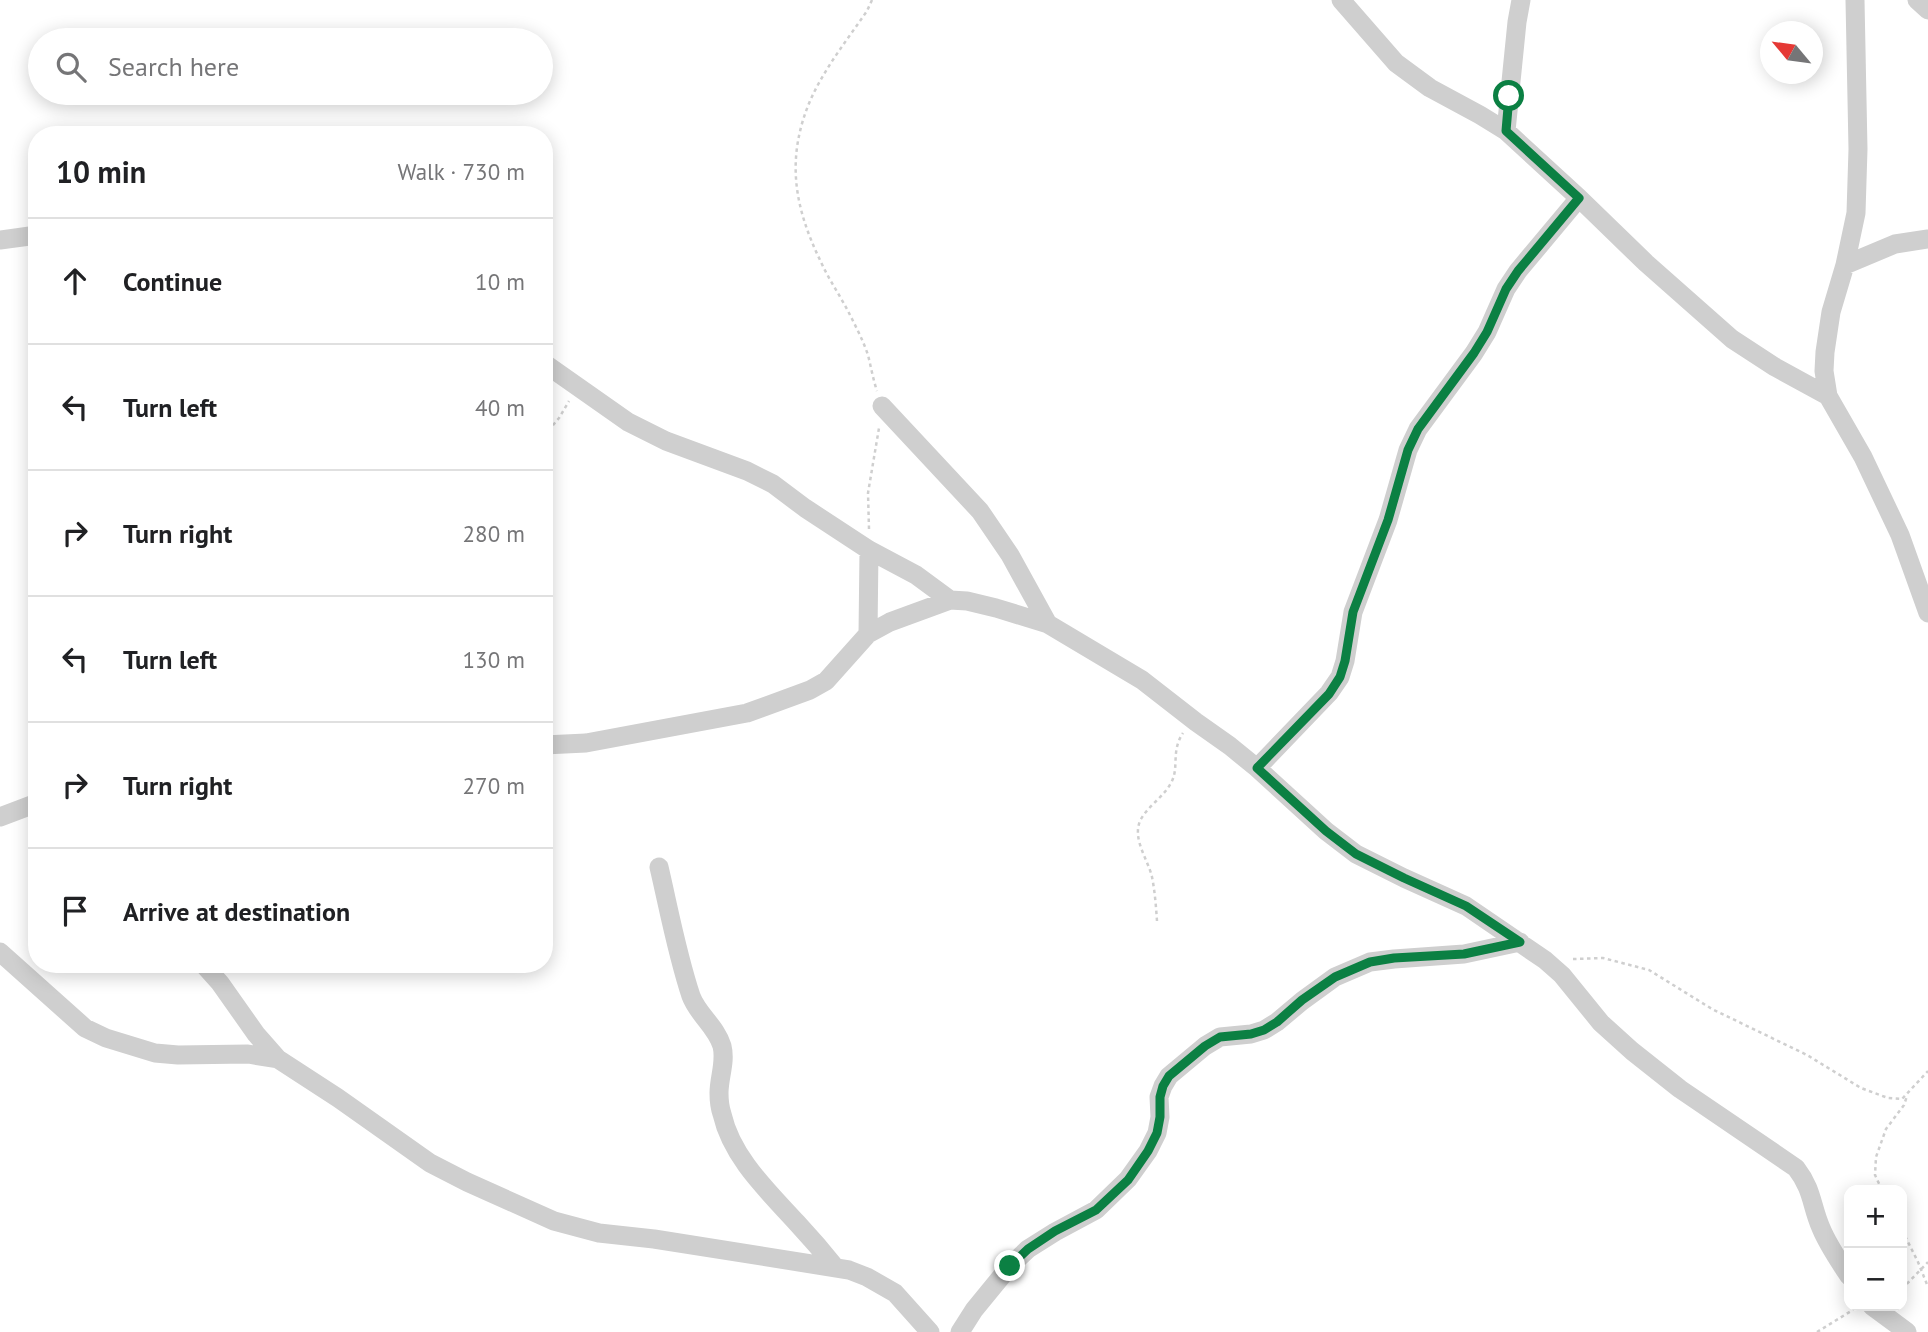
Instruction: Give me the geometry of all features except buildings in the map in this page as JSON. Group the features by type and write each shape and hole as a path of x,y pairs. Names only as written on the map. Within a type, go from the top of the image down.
{"street":[{"path":"1341,0 1396,63 1430,88 1506,131 1646,263 1732,339 1775,367 1828,396"},
{"path":"1506,131 1521,0"},
{"path":"1855,0 1858,149 1856,213 1831,312 1824,371 1828,396 1863,457 1900,535 1928,613"},
{"path":"1917,0 1928,10"},
{"path":"1257,768 1329,694 1340,677 1353,612 1388,520 1408,450 1418,429 1474,353 1518,271 1579,198"},
{"path":"0,240 28,236"},
{"path":"1845,265 1895,244 1928,239"},
{"path":"553,369 628,422 666,441 747,471 773,484 869,550 916,575 950,600"},
{"path":"882,406 980,511 1010,555 1048,624"},
{"path":"868,634 869,550"},
{"path":"553,745 586,743 747,713 810,690 826,681 868,634 890,622 950,600 986,605 1048,624 1142,680 1230,746 1356,854 1466,906 1545,960 1571,985 1601,1023 1632,1051 1680,1089 1796,1168 1811,1193 1821,1228 1844,1267"},
{"path":"0,817 28,806"},
{"path":"659,867 692,998 697,1010 715,1031 721,1044 723,1055 719,1094 722,1115 730,1136 764,1188 835,1267"},
{"path":"960,1332 974,1310 1010,1266 1028,1249 1055,1231 1096,1210 1128,1180 1157,1133 1163,1086 1169,1076 1205,1046 1220,1037 1264,1030 1335,977 1370,962 1464,954 1520,942"},
{"path":"0,952 85,1028 106,1038 155,1053 248,1054 278,1059"},
{"path":"212,973 256,1034 278,1059 430,1163 554,1221 599,1233 654,1239 849,1270 895,1293 930,1332"},
{"path":"1879,1311 1907,1332"}],"path":[{"path":"869,550 868,493 882,406 867,353 848,310 820,261 802,216 795,175 795,152 809,103 818,84 872,0"},
{"path":"553,425 577,386"},
{"path":"1157,921 1151,875 1142,852 1139,824 1171,783 1175,775 1179,739 1196,722"},
{"path":"1545,960 1603,958 1649,970 1712,1009 1807,1055 1861,1088 1897,1100 1907,1096"},
{"path":"1880,1185 1875,1167 1886,1129 1918,1080 1928,1071"},
{"path":"1907,1240 1928,1287"},
{"path":"1907,1285 1928,1262"},
{"path":"1817,1332 1850,1311"}],"route":[{"path":"1010,1266 1028,1249 1055,1231 1096,1210 1128,1180 1157,1133 1163,1086 1169,1076 1205,1046 1220,1037 1264,1030 1335,977 1370,962 1464,954 1520,942 1466,906 1356,854 1326,831 1257,768 1329,694 1340,677 1353,612 1388,520 1408,450 1418,429 1474,353 1518,271 1579,198 1506,131 1509,96"}]}
